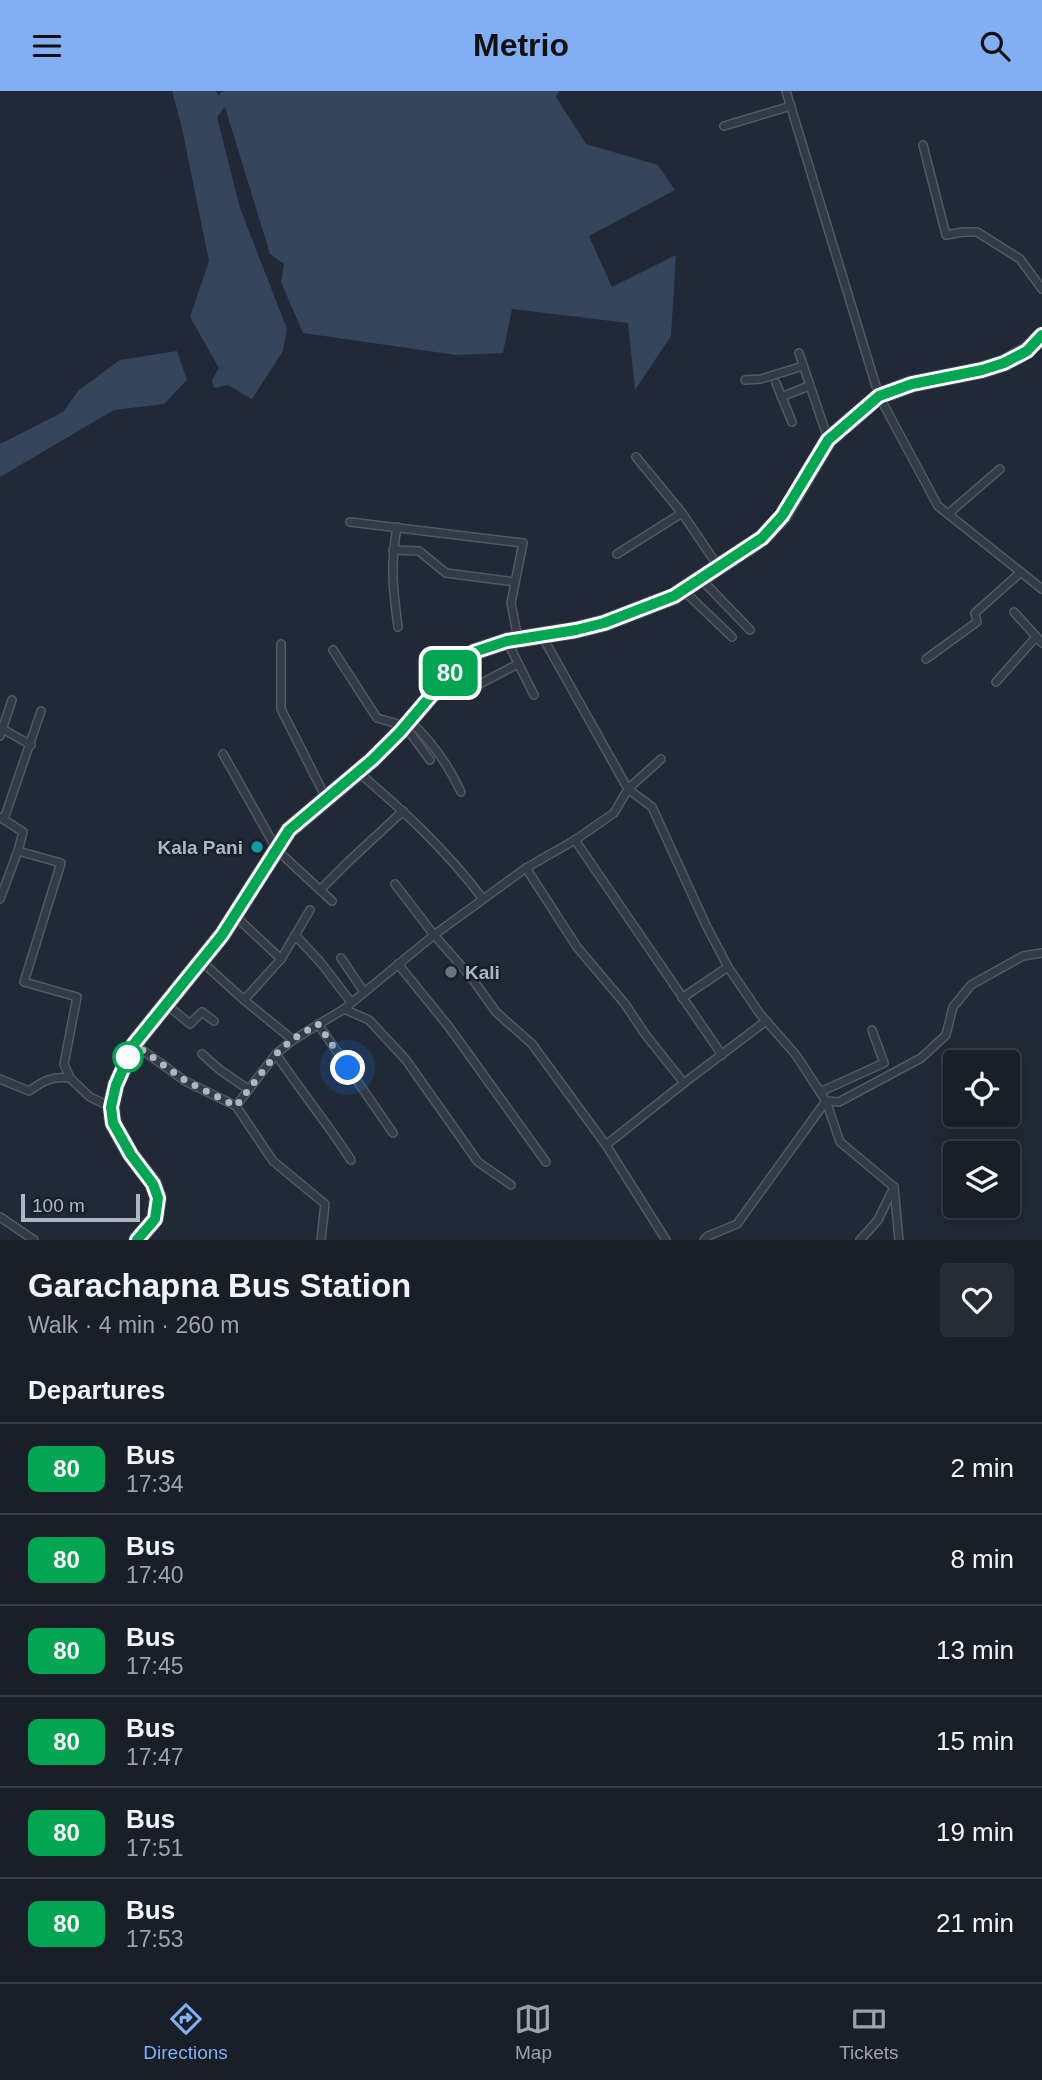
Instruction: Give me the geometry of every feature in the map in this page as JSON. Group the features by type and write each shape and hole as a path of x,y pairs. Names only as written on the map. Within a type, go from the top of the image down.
{"highway":[{"path":"137,1240 155,1219 158,1198 153,1184 131,1155 113,1123 111,1107 116,1085 134,1044 235,916 289,830 358,772 407,724 458,664 474,652 512,640 604,623 674,596 762,538 782,516 828,440 879,396 912,384 1004,363 1027,351 1042,335"}],"street":[{"path":"786,91 879,396 938,506 1042,589"},
{"path":"724,126 791,106"},
{"path":"923,145 946,236 977,232 1020,259 1042,289"},
{"path":"799,353 828,440"},
{"path":"745,380 761,379 803,366"},
{"path":"776,383 792,422"},
{"path":"781,397 809,386"},
{"path":"636,457 682,513 718,566"},
{"path":"948,514 1000,469"},
{"path":"617,554 682,513"},
{"path":"351,521 523,543 511,603 512,640 518,664 534,695"},
{"path":"397,527 391,576 398,627"},
{"path":"393,550 419,551 446,573 515,582"},
{"path":"926,659 977,622 975,613 1021,572"},
{"path":"700,578 750,630"},
{"path":"683,590 732,637"},
{"path":"996,682 1039,640 1014,612"},
{"path":"541,635 628,789 652,807 728,967 766,1021 796,1055 826,1101 841,1142 894,1187 899,1240"},
{"path":"281,644 281,709 326,799"},
{"path":"333,650 377,718 407,724 430,741 447,769 453,773 461,792"},
{"path":"472,688 518,664"},
{"path":"12,700 1,731 31,745"},
{"path":"0,899 23,832 2,818 31,745 41,711"},
{"path":"407,724 429,760"},
{"path":"223,754 277,850 332,901"},
{"path":"236,1106 276,1054 293,1039 344,1009 435,935 526,868 575,840 614,813 628,789 662,759"},
{"path":"358,772 403,811 461,870 483,899"},
{"path":"320,890 403,811"},
{"path":"575,840 722,1055"},
{"path":"18,851 61,863 24,982 77,997 64,1064 70,1078 90,1097 111,1107"},
{"path":"526,868 577,947 625,1004 684,1083"},
{"path":"395,884 496,1012 532,1044 606,1145 666,1240"},
{"path":"244,1000 281,959 310,910"},
{"path":"235,916 281,959"},
{"path":"295,936 321,963 351,1002"},
{"path":"826,1101 839,1102 921,1058 946,1035 953,1007 971,985 1023,956 1042,953"},
{"path":"341,958 364,992"},
{"path":"201,961 293,1039"},
{"path":"398,964 449,1027 546,1163"},
{"path":"682,998 728,967"},
{"path":"167,1005 190,1024 202,1012 214,1021"},
{"path":"344,1009 369,1020 406,1061 478,1162 511,1185"},
{"path":"606,1145 766,1021"},
{"path":"318,1024 393,1133"},
{"path":"820,1092 884,1063 872,1030"},
{"path":"134,1044 186,1081 236,1106 274,1161 326,1204 321,1240"},
{"path":"202,1054 248,1089"},
{"path":"276,1054 351,1160"},
{"path":"0,1079 29,1091 56,1076 70,1078"},
{"path":"704,1240 737,1224 826,1101"},
{"path":"860,1240 878,1220 894,1187"},
{"path":"0,1217 34,1240"}],"water":[{"path":"172,91 216,91 218,95 224,91 559,91 556,97 586,144 658,165 675,190 589,236 612,287 676,255 671,336 635,390 628,323 512,309 503,353 456,355 303,333 281,282 284,264 270,254 225,107 217,117 240,208 287,329 283,351 252,399 228,385 214,388 212,380 219,368 190,317 209,261"},
{"path":"177,351 187,380 164,404 114,410 0,477 0,444 63,412 79,390 120,360"}],"bus line":[{"name":"80","path":"137,1240 155,1219 158,1198 153,1184 131,1155 113,1123 111,1107 116,1085 134,1044 222,935 289,830 372,760 400,732 458,664 474,652 507,641 604,623 674,596 762,538 782,516 828,440 879,396 912,384 1004,363 1027,351 1042,335"}],"place":[{"name":"Kala Pani","path":"257,847"},
{"name":"Kali","path":"451,972"}],"route":[{"path":"128,1057 134,1044 186,1081 236,1106 276,1054 293,1039 318,1024 348,1068"}]}
